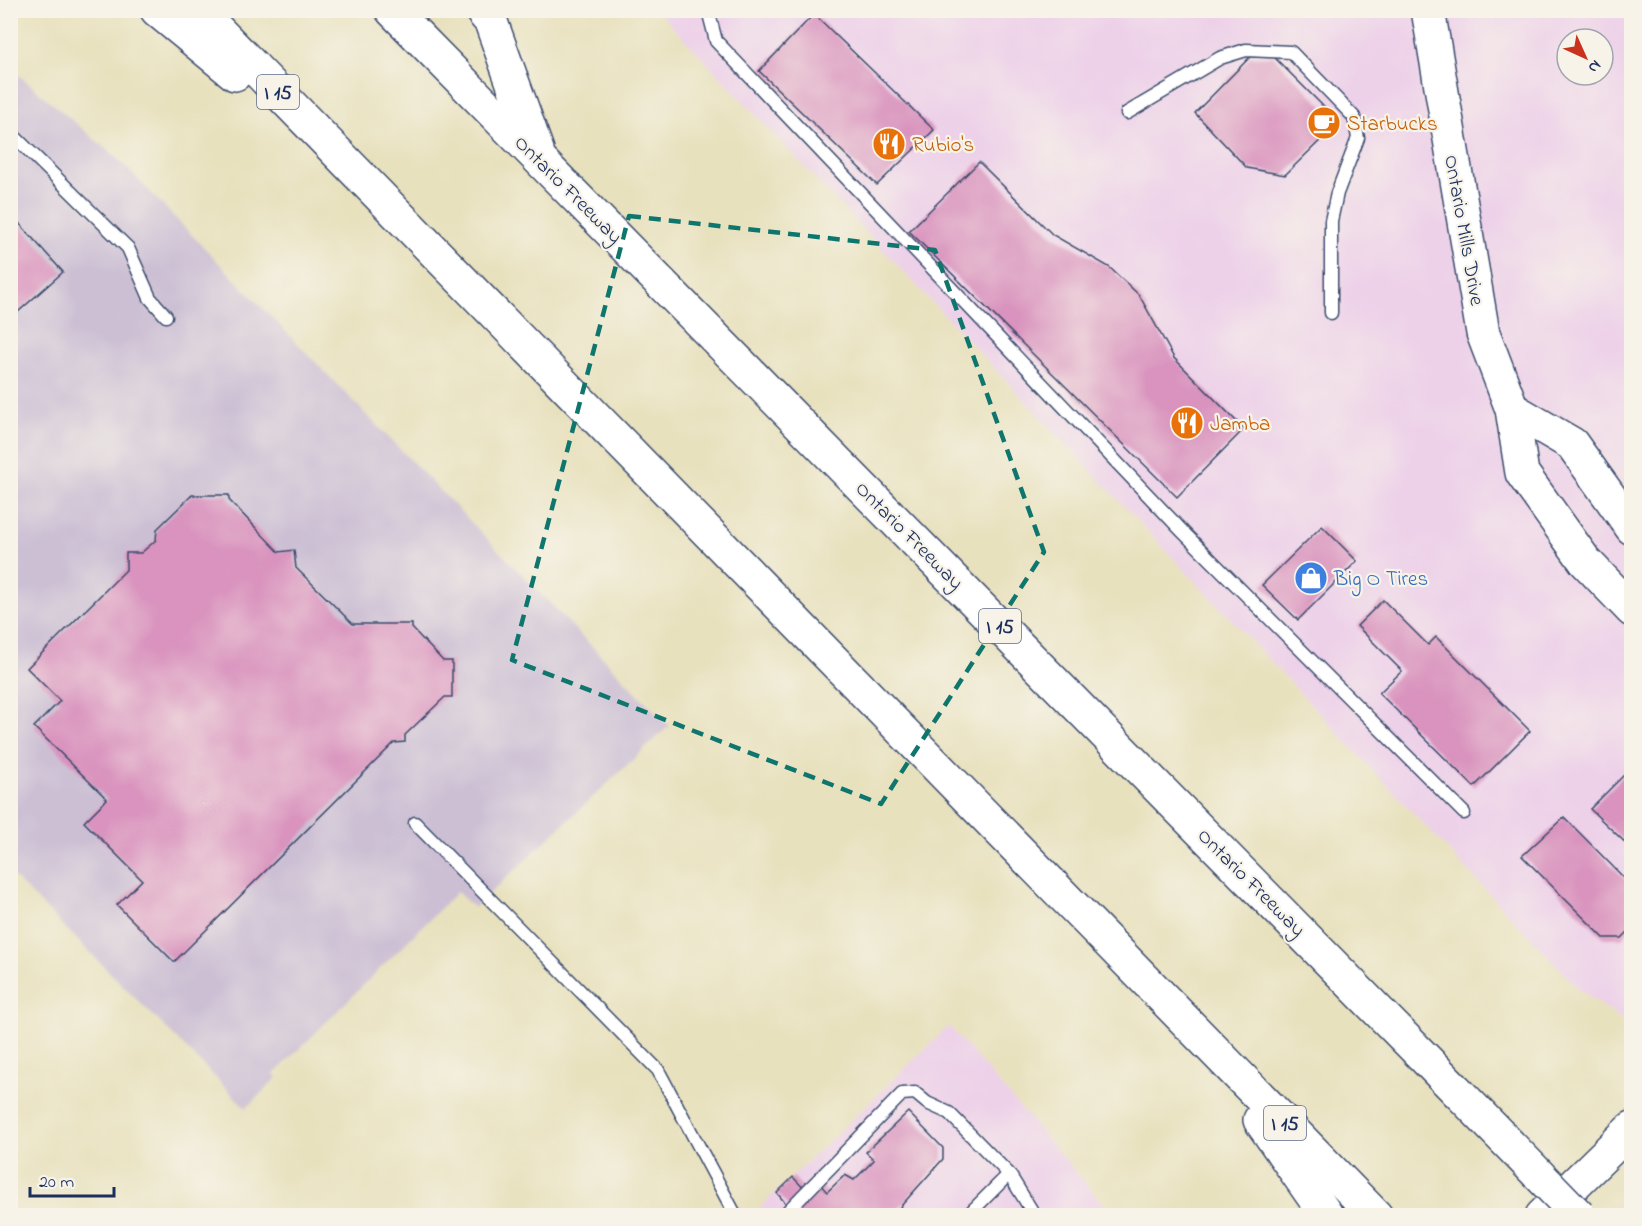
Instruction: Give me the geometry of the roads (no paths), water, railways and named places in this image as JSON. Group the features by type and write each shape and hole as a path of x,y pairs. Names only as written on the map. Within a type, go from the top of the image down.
{"main road":[{"path":"157,10 358,173"},
{"name":"I 15","path":"198,10 1371,1210"},
{"name":"Ontario Freeway","path":"392,10 1579,1215"},
{"path":"481,10 491,22 541,160"},
{"name":"Ontario Mills Drive","path":"1428,10 1483,333 1512,409 1522,473 1585,561 1632,610"},
{"path":"1512,409 1572,444 1632,528"},
{"path":"1204,1040 1327,1215"},
{"path":"1542,1215 1632,1128"}],"lane":[{"path":"708,10 716,41 869,205 1184,533 1464,813"},
{"path":"1127,113 1220,58 1246,50 1292,52 1354,117 1358,138 1336,193 1331,221 1331,313"},
{"path":"10,132 128,248 150,298 166,316"},
{"path":"416,823 658,1070 736,1215"},
{"path":"783,1215 902,1094 915,1093 927,1103 950,1113 1009,1174 1035,1215"},
{"path":"967,1215 1009,1174"}],"place":[{"name":"Starbucks","path":"1324,123"},
{"name":"Rubio's","path":"889,144"},
{"name":"Jamba","path":"1187,423"},
{"name":"Big O Tires","path":"1311,578"}]}
